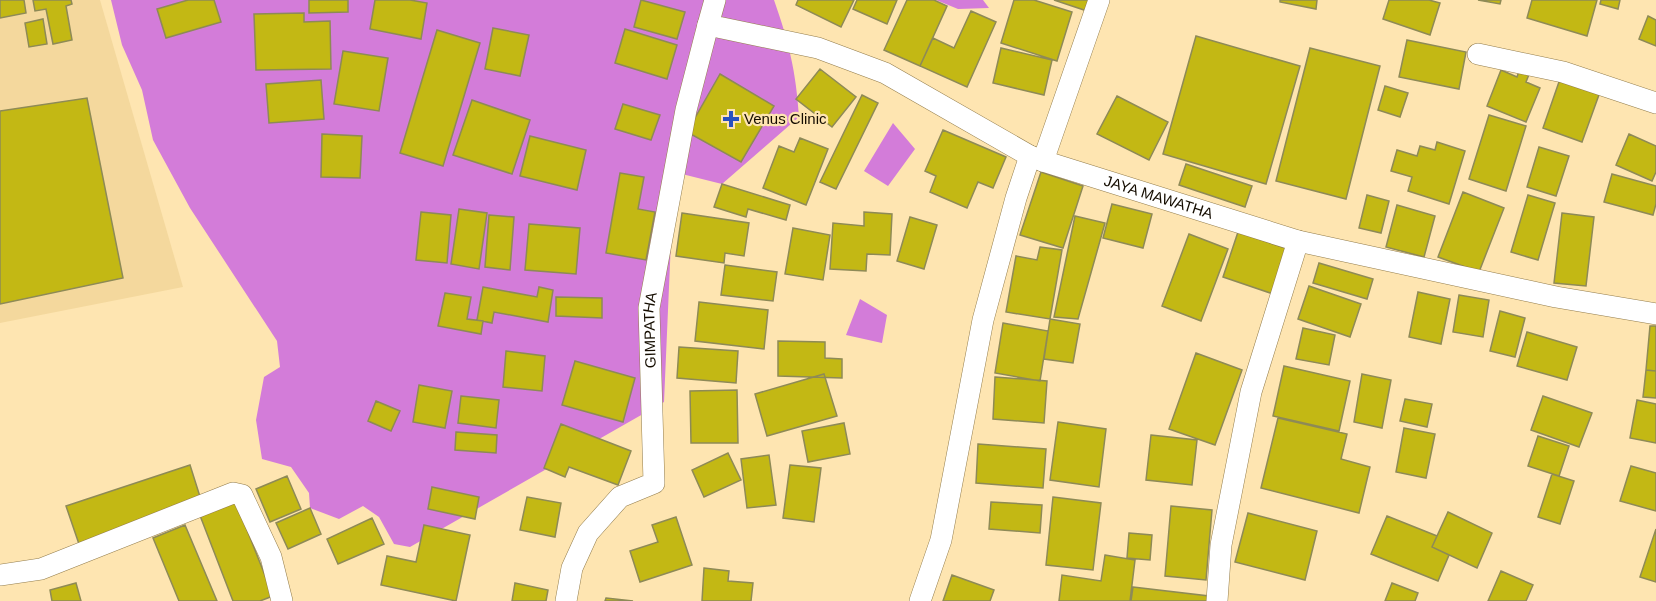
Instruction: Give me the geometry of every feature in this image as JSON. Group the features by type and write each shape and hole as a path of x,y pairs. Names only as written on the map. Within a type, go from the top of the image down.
{"street":[{"path":"708,26 715,0"},
{"path":"920,601 941,540 983,320 1016,198 1037,158 1099,0"},
{"name":"JAYA MAWATHA","path":"708,26 818,48 885,73 1037,158 1298,241 1556,297 1656,314"},
{"name":"GIMPATHA","path":"566,601 572,568 588,533 620,497 654,483 649,308 686,110 708,26"},
{"path":"1478,54 1563,72 1656,103"},
{"path":"1217,601 1221,545 1251,392 1298,241"},
{"path":"0,575 41,569 233,493 242,495 271,557 282,601"}],"shaded area":[{"path":"0,0 100,0 183,287 0,323"},
{"path":"111,0 774,0 791,57 799,117 722,184 674,172 664,402 410,547 394,544 379,517 363,506 339,519 310,508 309,493 291,467 262,459 256,420 264,377 280,367 277,341 190,208 153,140 142,90 122,45"},
{"path":"936,0 983,0 989,8 958,9"},
{"path":"893,123 915,149 888,186 864,171"},
{"path":"860,299 887,315 882,343 846,335"}],"building":[{"path":"0,0 24,0 26,13 0,18"},
{"path":"33,0 71,0 72,4 66,6 72,40 53,44 46,9 35,11"},
{"path":"188,0 214,0 221,22 166,38 157,9"},
{"path":"309,0 348,0 348,12 309,13"},
{"path":"375,0 410,0 427,3 421,39 370,29"},
{"path":"641,0 685,12 677,39 634,27"},
{"path":"798,0 854,0 841,27 796,5"},
{"path":"857,0 897,0 887,24 853,9"},
{"path":"907,0 934,0 947,6 920,66 884,50"},
{"path":"1014,0 1034,0 1072,12 1057,61 1001,43"},
{"path":"1054,0 1091,0 1087,11"},
{"path":"1280,0 1317,0 1316,9 1280,2"},
{"path":"1389,0 1429,0 1440,3 1430,35 1383,19"},
{"path":"1478,0 1501,0 1500,4"},
{"path":"1532,0 1597,0 1587,36 1527,18"},
{"path":"1601,0 1620,0 1618,9 1600,4"},
{"path":"971,11 996,22 967,87 920,66 933,38 954,48"},
{"path":"304,13 304,22 330,21 331,69 256,70 254,14"},
{"path":"1648,16 1656,20 1656,46 1639,39"},
{"path":"43,19 47,44 29,47 25,23"},
{"path":"493,28 529,35 520,76 485,69"},
{"path":"625,29 677,45 667,79 615,63"},
{"path":"437,30 480,43 443,166 400,153"},
{"path":"1196,36 1300,66 1266,184 1163,154"},
{"path":"1407,40 1466,52 1459,89 1399,77"},
{"path":"1001,48 1052,60 1044,95 993,83"},
{"path":"1310,48 1380,66 1346,199 1276,181"},
{"path":"343,51 388,58 379,111 334,104"},
{"path":"1520,68 1530,72 1526,82 1540,88 1526,122 1487,106 1501,70 1517,77"},
{"path":"820,69 856,97 832,127 796,99"},
{"name":"Venus Clinic","path":"720,74 774,106 741,162 687,132"},
{"path":"1560,79 1600,92 1582,142 1543,128"},
{"path":"321,80 324,119 269,123 266,84"},
{"path":"1385,86 1408,93 1400,117 1378,110"},
{"path":"862,95 878,103 836,189 820,182"},
{"path":"1117,96 1168,122 1149,160 1097,134"},
{"path":"87,98 123,278 0,304 0,111"},
{"path":"472,100 530,120 512,174 453,155"},
{"path":"623,104 660,115 651,140 615,129"},
{"path":"1489,115 1526,126 1506,191 1469,179"},
{"path":"943,130 1006,157 993,188 978,182 967,208 930,192 936,176 925,171"},
{"path":"322,134 362,136 360,178 321,177"},
{"path":"1629,134 1656,146 1656,172 1652,181 1616,165"},
{"path":"530,136 586,150 577,190 520,176"},
{"path":"800,138 828,149 806,205 763,188 779,146 794,152"},
{"path":"1437,142 1465,151 1449,204 1408,191 1412,177 1391,171 1397,150 1417,156 1420,146 1435,150"},
{"path":"1539,147 1569,156 1556,196 1527,187"},
{"path":"1186,164 1252,186 1245,207 1179,185"},
{"path":"1041,172 1083,186 1063,248 1020,235"},
{"path":"620,173 644,177 638,209 655,212 646,260 606,253"},
{"path":"1612,174 1656,186 1656,204 1653,215 1604,202"},
{"path":"722,184 790,205 786,220 748,209 746,217 714,207"},
{"path":"1463,192 1504,208 1479,272 1438,257"},
{"path":"1367,195 1389,201 1381,233 1359,228"},
{"path":"1528,195 1555,203 1538,260 1511,252"},
{"path":"1112,204 1152,214 1143,248 1103,238"},
{"path":"1397,205 1435,216 1424,257 1386,247"},
{"path":"459,209 487,213 479,269 451,264"},
{"path":"421,212 451,215 447,263 416,260"},
{"path":"864,212 892,214 890,255 867,254 866,271 830,269 833,223 864,226"},
{"path":"682,213 749,223 744,256 725,253 724,263 676,256"},
{"path":"1562,213 1594,217 1586,286 1554,283"},
{"path":"489,215 514,217 510,270 485,267"},
{"path":"1075,216 1105,223 1078,319 1054,317"},
{"path":"910,217 937,225 924,269 897,261"},
{"path":"529,224 580,228 576,274 525,270"},
{"path":"793,228 830,235 823,280 785,274"},
{"path":"1238,232 1288,249 1273,294 1223,277"},
{"path":"1189,234 1228,249 1201,321 1162,306"},
{"path":"1040,247 1062,250 1050,319 1006,312 1016,256 1037,260"},
{"path":"1319,263 1373,279 1367,299 1313,283"},
{"path":"725,265 777,272 773,301 721,295"},
{"path":"1309,286 1361,304 1350,337 1298,319"},
{"path":"483,287 537,297 539,287 553,290 548,322 494,312 492,323 477,320"},
{"path":"1418,292 1450,299 1441,344 1409,337"},
{"path":"445,293 471,297 467,319 483,321 481,334 438,326"},
{"path":"1459,295 1489,300 1483,337 1453,332"},
{"path":"556,297 602,298 602,318 556,316"},
{"path":"699,302 768,310 764,349 695,341"},
{"path":"1500,311 1525,318 1515,357 1490,351"},
{"path":"1050,319 1080,324 1073,363 1044,359"},
{"path":"1003,323 1048,331 1040,381 995,373"},
{"path":"1650,326 1656,326 1656,371 1646,370"},
{"path":"1303,328 1335,335 1329,365 1296,359"},
{"path":"1527,332 1577,347 1567,380 1517,366"},
{"path":"778,341 825,342 825,358 842,359 842,378 778,376"},
{"path":"679,347 738,351 736,383 677,378"},
{"path":"506,351 545,356 542,391 503,387"},
{"path":"1196,353 1242,370 1215,445 1169,429"},
{"path":"575,361 635,378 623,422 562,405"},
{"path":"1284,366 1350,381 1339,431 1273,416"},
{"path":"1646,370 1656,371 1656,398 1643,397"},
{"path":"824,374 837,416 767,436 755,394"},
{"path":"1362,374 1391,380 1382,428 1354,422"},
{"path":"995,377 1047,381 1044,423 993,419"},
{"path":"419,385 452,391 445,428 413,422"},
{"path":"737,390 738,443 691,443 690,391"},
{"path":"461,396 499,400 496,428 458,423"},
{"path":"1543,396 1592,413 1579,447 1531,430"},
{"path":"1405,399 1432,404 1427,427 1400,421"},
{"path":"1637,400 1656,404 1656,443 1630,438"},
{"path":"376,401 400,411 391,431 368,421"},
{"path":"1278,418 1347,434 1341,459 1370,467 1359,513 1261,488"},
{"path":"1058,422 1106,429 1099,487 1050,480"},
{"path":"844,423 850,454 808,462 802,431"},
{"path":"561,424 631,451 618,485 569,467 565,477 544,468"},
{"path":"1404,428 1435,434 1426,478 1396,472"},
{"path":"456,432 497,435 496,453 455,450"},
{"path":"1151,435 1197,440 1192,485 1146,480"},
{"path":"1538,436 1569,446 1559,476 1528,466"},
{"path":"978,444 1046,449 1043,488 976,483"},
{"path":"728,453 741,480 704,497 692,470"},
{"path":"769,455 776,505 747,508 741,459"},
{"path":"190,465 202,503 79,544 66,506"},
{"path":"790,465 821,468 814,522 783,518"},
{"path":"1631,466 1656,473 1656,511 1620,501"},
{"path":"1552,474 1574,481 1560,524 1538,517"},
{"path":"287,476 301,509 270,522 256,489"},
{"path":"432,487 479,497 475,519 428,509"},
{"path":"527,497 561,503 555,537 520,530"},
{"path":"1053,497 1101,503 1093,570 1046,565"},
{"path":"235,499 273,596 260,601 233,601 199,513"},
{"path":"991,502 1042,505 1040,533 989,529"},
{"path":"1171,506 1212,510 1206,580 1165,576"},
{"path":"310,508 321,534 288,549 276,523"},
{"path":"1448,512 1492,533 1477,568 1432,547"},
{"path":"1248,513 1317,531 1305,580 1235,562"},
{"path":"1387,516 1437,536 1432,547 1449,555 1438,581 1371,554"},
{"path":"676,517 692,565 640,582 630,551 658,542 652,525"},
{"path":"372,518 384,544 338,564 327,539"},
{"path":"185,525 217,601 179,601 153,538"},
{"path":"424,525 470,535 456,601 381,585 387,556 416,562"},
{"path":"1656,529 1656,582 1640,577"},
{"path":"1129,533 1152,535 1150,560 1127,558"},
{"path":"1105,555 1135,560 1130,601 1059,601 1062,575 1101,581"},
{"path":"704,568 729,571 728,581 753,583 751,601 702,601"},
{"path":"1501,571 1533,585 1526,601 1488,601"},
{"path":"952,575 994,590 990,601 943,601"},
{"path":"76,583 81,601 52,601 50,590"},
{"path":"515,583 548,590 546,601 512,601"},
{"path":"1392,583 1418,593 1415,601 1385,601"},
{"path":"1133,587 1209,596 1209,601 1131,601"},
{"path":"606,598 633,601 605,601"}],"place":[{"name":"Venus Clinic","path":"731,119"}]}
